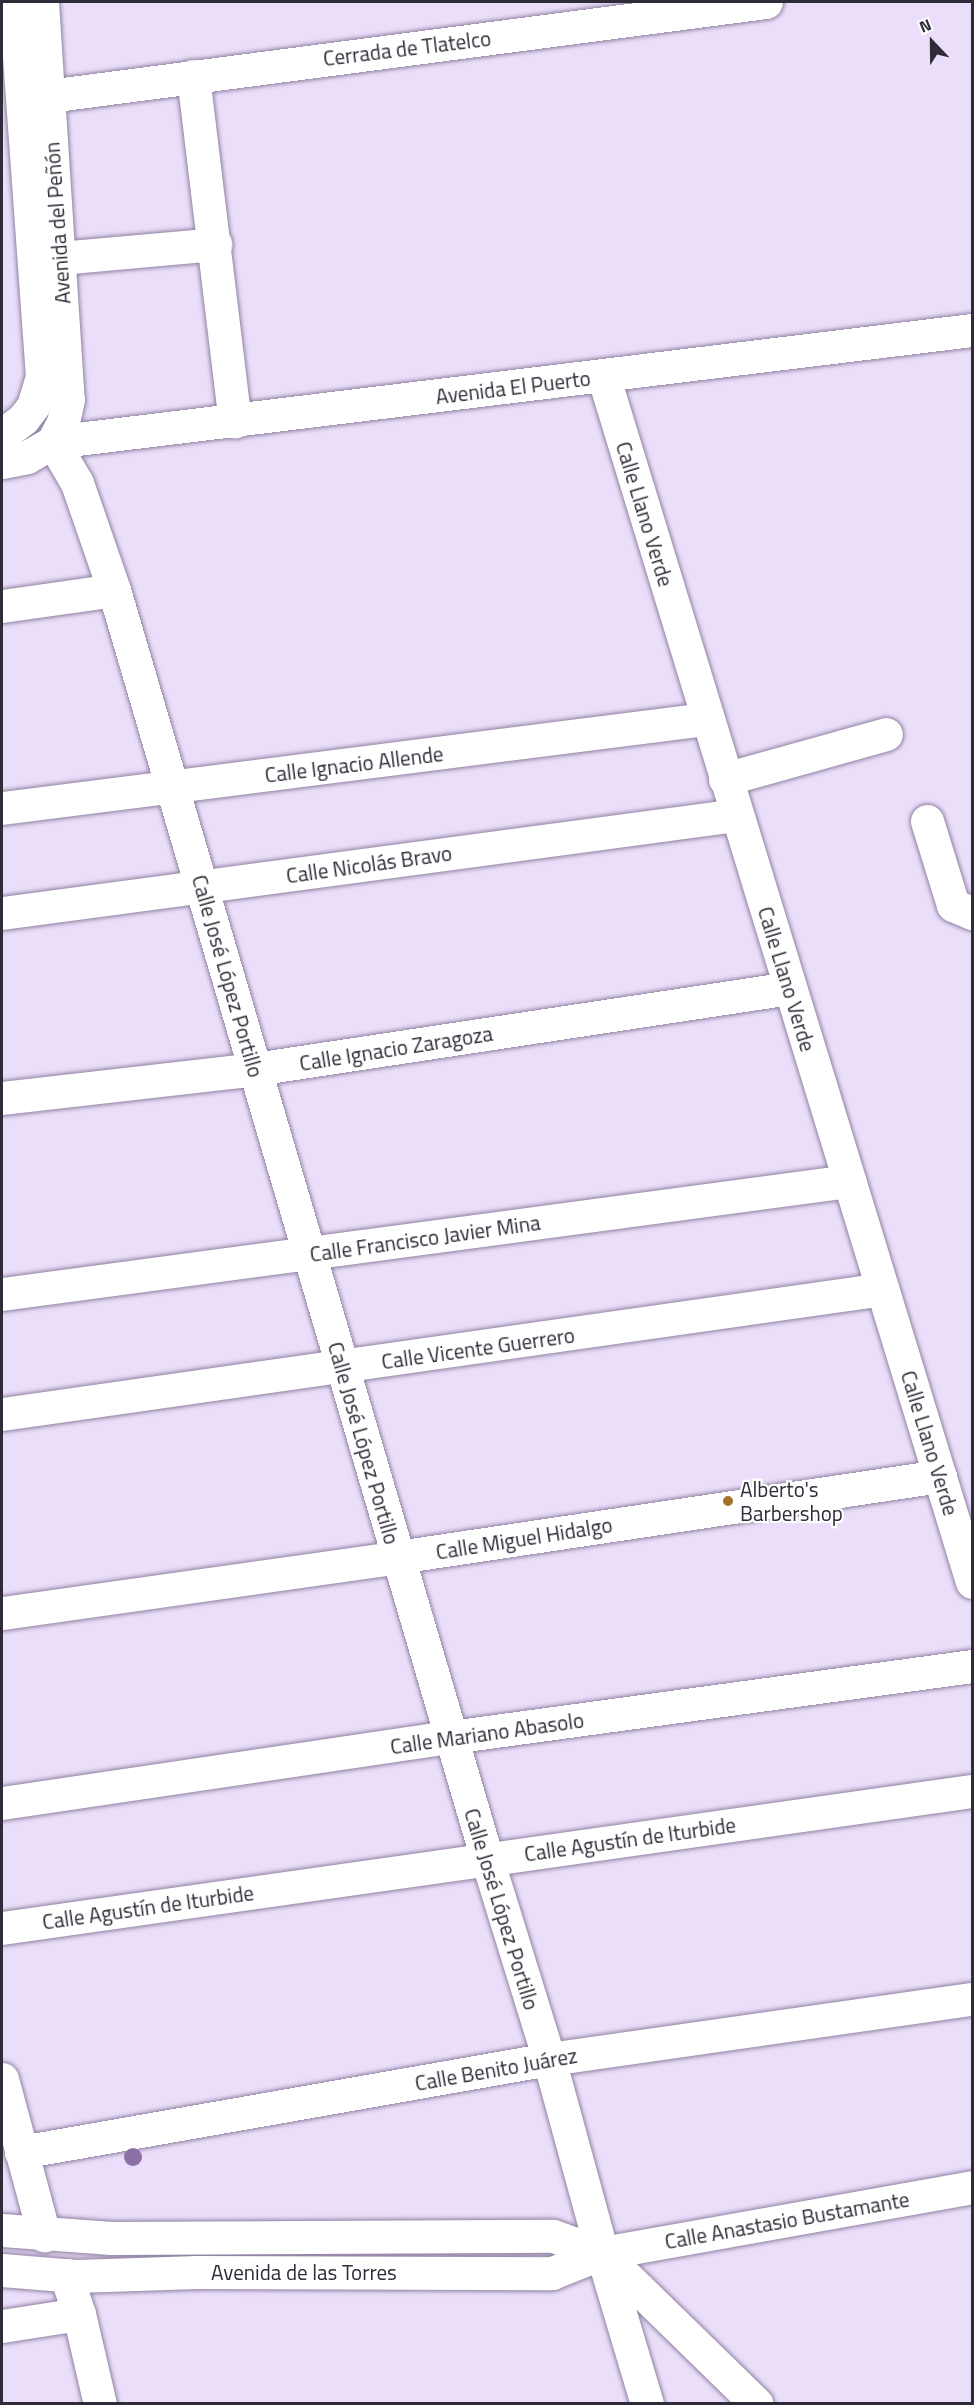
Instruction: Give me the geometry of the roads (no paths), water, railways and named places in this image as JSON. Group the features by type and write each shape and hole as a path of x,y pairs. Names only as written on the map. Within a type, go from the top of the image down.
{"street":[{"name":"Cerrada de Tlatelco","path":"48,96 766,2"},
{"path":"2,435 23,419 33,406 42,377 24,9"},
{"name":"Avenida del Peñón","path":"24,9 48,96 59,258 68,399 63,422 52,442"},
{"path":"193,76 216,244 236,421"},
{"path":"59,258 216,244"},
{"name":"Avenida El Puerto","path":"52,442 972,330"},
{"name":"Calle Llano Verde","path":"603,375 972,1582"},
{"path":"2,462 27,457 52,442"},
{"name":"Calle José López Portillo","path":"52,442 77,483 114,590 487,1859 549,2059 647,2403"},
{"path":"2,606 114,590"},
{"name":"Calle Ignacio Allende","path":"2,808 706,718"},
{"path":"725,778 885,734"},
{"name":"Calle Nicolás Bravo","path":"2,913 736,815"},
{"path":"927,821 953,905 972,913"},
{"name":"Calle Ignacio Zaragoza","path":"2,1098 255,1069 790,988"},
{"name":"Calle Francisco Javier Mina","path":"2,1294 849,1181"},
{"name":"Calle Vicente Guerrero","path":"2,1414 342,1368 882,1289"},
{"name":"Calle Miguel Hidalgo","path":"2,1613 398,1557 940,1476"},
{"name":"Calle Mariano Abasolo","path":"2,1803 451,1737 972,1666"},
{"name":"Calle Agustín de Iturbide","path":"2,1928 972,1791"},
{"name":"Calle Benito Juárez","path":"21,2152 549,2059 972,1999"},
{"path":"2,2079 44,2235"},
{"name":"Calle Anastasio Bustamante","path":"603,2253 972,2187"},
{"name":"Avenida de las Torres","path":"2,2230 44,2235 112,2238 554,2236 603,2253 757,2403"},
{"name":"Avenida de las Torres","path":"2,2270 66,2275 335,2271 552,2273 603,2253"},
{"path":"66,2275 79,2314 100,2403"},
{"path":"2,2326 79,2314"}],"place":[{"name":"Alberto's Barbershop","path":"728,1501"}]}
